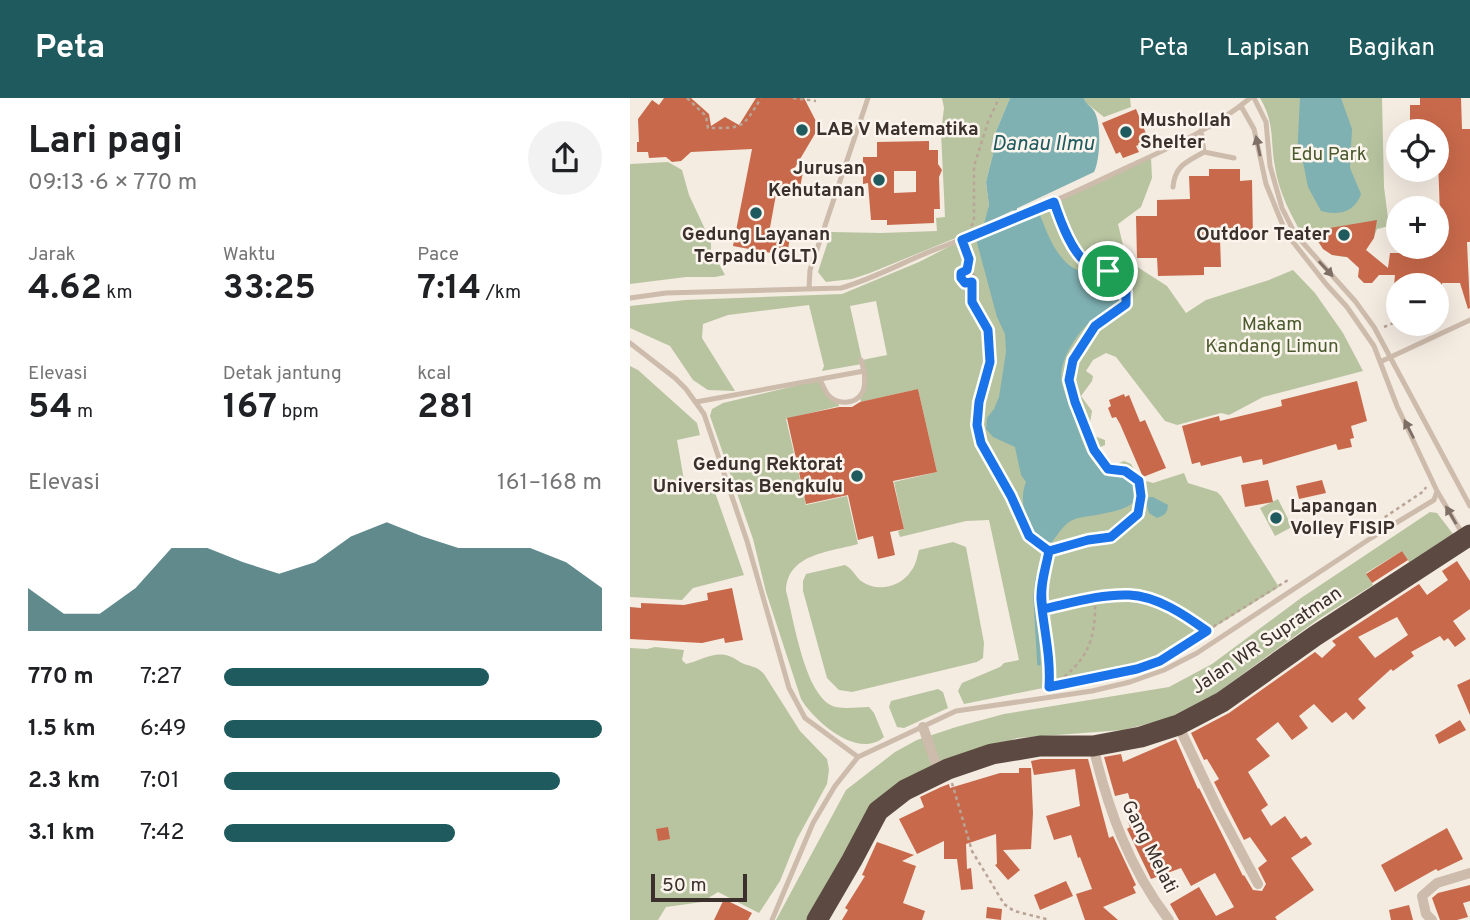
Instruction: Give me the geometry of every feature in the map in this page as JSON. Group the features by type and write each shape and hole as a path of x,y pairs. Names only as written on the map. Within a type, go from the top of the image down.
{"highway":[{"name":"Jalan WR Supratman","path":"817,920 878,811 905,790 944,771 992,754 1040,746 1093,746 1141,737 1178,725 1222,702 1315,636 1467,537"}],"street":[{"path":"1178,725 1258,884"},
{"path":"923,727 944,771"},
{"name":"Gang Melati","path":"1093,746 1108,807 1118,832 1148,889 1169,920"},
{"path":"1432,920 1426,914 1422,896 1437,883 1470,873"}],"lane":[{"path":"808,288 810,270 868,98"},
{"path":"630,298 666,293 841,288 860,282 895,265 970,237 1101,181 1201,130 1252,98 1266,122 1270,166 1287,222 1374,327 1470,506"},
{"path":"1241,106 1255,129 1266,184 1286,233 1364,330 1437,491 1467,537"},
{"path":"1201,130 1204,152"},
{"path":"1173,187 1174,174 1180,167 1204,152 1234,158"},
{"path":"1380,362 1470,320"},
{"path":"630,343 675,378 696,402 711,430 747,541 789,688 805,718 859,757"},
{"path":"820,380 832,399 846,402 860,396 863,392 864,371 861,360"},
{"path":"696,402 864,371"},
{"path":"772,920 813,823 835,786 859,757 956,711 1092,691 1164,670 1197,653 1371,538 1434,500 1437,491"}],"path":[{"path":"687,98 706,116 708,128 737,128 745,123 761,98"},
{"path":"793,98 816,101"},
{"path":"967,270 969,259 962,240 974,222 974,166 999,98"},
{"path":"1049,551 1088,540 1111,537 1138,514 1141,496 1139,481 1125,471 1108,469 1094,450 1069,380 1073,360 1095,326 1126,304 1124,285 1116,274 1090,265 1075,250 1054,202"},
{"path":"967,270 961,273 961,278 965,283 972,282"},
{"path":"967,270 974,274 972,302 988,330 990,362 979,402 977,425 981,443 1011,496 1029,536 1049,551"},
{"path":"1368,528 1424,491 1427,481"},
{"path":"1049,551 1042,579 1043,609 1051,664 1050,697"},
{"path":"1160,661 1290,579"},
{"path":"1043,609 1095,598 1130,595 1155,601 1185,615 1207,631"},
{"path":"1049,687 1074,668 1087,653 1096,626 1095,598"},
{"path":"1049,687 1137,669"},
{"path":"944,771 972,851 1004,904 1014,911 1050,920"}],"green space":[{"path":"942,98 1010,98 992,141 993,154 986,182 989,205 985,226 870,273 852,279 826,282 818,272 831,232 937,231 936,218 945,217"},
{"path":"1084,98 1130,98 1131,107 1104,117 1086,103"},
{"name":"Edu Park","path":"1260,98 1382,98 1386,227 1377,229 1371,241 1355,255 1345,257 1326,251 1312,231 1304,238 1279,186 1265,107"},
{"name":"Makam Kandang Limun","path":"1151,157 1152,178 1141,207 1118,224 1125,254 1139,268 1167,286 1186,313 1206,300 1293,270 1315,293 1343,333 1363,371 1263,397 1229,415 1221,413 1177,425 1165,421 1116,357 1106,353 1093,360 1086,371 1093,376 1092,381 1081,396 1092,411 1090,423 1094,436 1105,440 1105,445 1094,450 1108,468 1124,461 1131,464 1139,479 1153,483 1184,473 1188,483 1217,492 1279,587 1160,661 1137,669 964,704 958,691 962,683 1004,663 1019,660 989,520 966,521 900,537 898,531 904,529 894,482 937,472 918,389 861,402 862,364 822,371 824,366 809,305 728,315 703,324 702,338 735,391 708,390 693,380 670,346 630,328 630,306 685,300 842,294 919,262 962,240","holes":["876,301 887,355 862,360 850,306"]},
{"path":"668,162 682,170 689,195 711,242 711,255 725,275 630,284 630,164"},
{"path":"630,366 638,370 697,423 700,435 677,440 685,486 711,481 744,575 693,588 682,600 630,597"},
{"path":"820,380 827,394 838,402 839,406 786,419 806,505 847,496 858,544 823,553 802,562 788,579 786,591 802,657 816,690 825,701 836,707 869,707 884,737 874,743 862,744 838,735 826,727 801,699 766,592 753,539 710,416 712,409 723,403"},
{"name":"Lapangan Volley FISIP","path":"1278,499 1292,527 1275,536 1260,508"},
{"path":"1430,512 1437,513 1453,534 1409,562 1402,551 1366,573 1373,585 1320,618 1214,695 1164,720 1123,730 1017,738 896,786 811,920 776,920 846,790 895,752 917,740 1004,714 1169,687 1212,664 1301,598"},
{"path":"953,542 966,547 984,643 983,658 977,662 852,692 839,690 827,678 803,591 806,574 845,565 867,585 888,586 907,577 919,550"},
{"path":"630,648 684,650 682,660 686,664 723,655 760,670 800,731 827,759 827,784 797,839 780,881 759,913 718,892 702,902 666,907 658,920 630,920"},
{"path":"938,689 943,692 948,708 904,728 897,727 889,707 891,701"}],"water":[{"name":"Danau Ilmu","path":"1010,98 1084,98 1097,117 1098,160 1094,172 984,224 989,205 986,182 993,154 992,141"},
{"path":"1300,98 1341,98 1352,129 1350,168 1361,194 1355,205 1346,211 1321,211 1308,187 1303,162 1297,157"},
{"path":"1039,213 1063,260 1076,270 1108,279 1119,289 1122,298 1079,333 1065,358 1061,376 1090,458 1108,475 1119,474 1126,477 1136,490 1136,498 1130,505 1120,510 1075,519 1062,529 1052,542 1042,542 1028,522 1023,506 1026,482 1021,475 1015,447 993,437 986,429 987,418 999,397 1006,352 1005,334 997,317 976,239"},
{"path":"1149,497 1168,505 1165,514 1157,518 1149,513 1146,503"}],"building":[{"path":"664,98 691,98 709,114 711,126 725,117 739,125 756,98 804,98 819,127 793,171 803,172 799,193 777,189 769,233 790,237 787,256 733,246 752,149 691,152 681,161 672,162 666,157 649,158 648,152 637,152 638,119 652,100 659,105"},
{"path":"1420,98 1461,98 1462,129 1470,129 1468,309 1460,283 1449,283 1449,273 1386,273 1379,275 1372,283 1364,283 1358,277 1359,268 1347,257 1332,255 1323,249 1312,231 1377,220 1374,238 1366,250 1388,268 1389,259 1449,259 1449,196 1439,196 1439,182 1449,182 1449,119 1410,119 1410,105 1420,105"},
{"name":"Mushollah Shelter","path":"1136,109 1149,141 1136,146 1139,152 1123,158 1120,152 1116,154 1102,123"},
{"name":"Jurusan Kehutanan","path":"929,141 929,150 938,150 938,164 942,170 939,177 940,209 934,209 934,223 887,225 887,220 871,220 868,183 863,184 863,157 877,157 877,142","holes":["894,171 916,171 916,192 894,193"]},
{"path":"1209,169 1240,169 1240,181 1252,180 1253,238 1220,239 1221,267 1204,267 1204,275 1158,276 1157,258 1137,258 1136,216 1157,216 1157,200 1190,199 1189,176 1209,176"},
{"path":"1357,381 1367,421 1351,426 1354,438 1350,439 1352,447 1338,450 1336,444 1263,465 1262,459 1243,463 1241,456 1201,466 1200,462 1192,464 1182,426 1219,416 1220,421 1282,406 1281,400"},
{"name":"Gedung Rektorat Universitas Bengkulu","path":"918,389 937,472 893,481 904,529 890,532 895,555 878,559 873,536 858,540 848,495 806,504 787,418 839,407 852,407 860,402"},
{"path":"1124,394 1125,397 1129,395 1140,422 1145,420 1166,468 1143,477 1120,424 1116,417 1112,418 1108,408 1111,406 1109,400"},
{"path":"1268,480 1273,502 1245,507 1241,485"},
{"path":"1322,480 1326,493 1299,499 1296,486"},
{"path":"1402,551 1408,560 1372,583 1366,574"},
{"path":"1457,561 1470,581 1470,609 1453,621 1466,639 1455,647 1448,638 1444,641 1440,636 1411,652 1414,656 1393,671 1391,669 1358,699 1366,708 1353,720 1346,712 1332,723 1314,704 1299,716 1308,728 1292,740 1278,722 1256,739 1270,756 1248,772 1268,805 1261,810 1271,826 1285,816 1301,839 1306,836 1312,844 1291,858 1314,890 1275,917 1277,920 1179,920 1170,904 1199,887 1216,916 1234,907 1215,873 1191,886 1181,868 1151,879 1127,829 1130,827 1127,820 1135,817 1128,793 1115,796 1104,757 1121,754 1123,762 1176,739 1198,789 1243,876 1253,890 1262,891 1266,884 1258,868 1267,861 1250,837 1244,840 1214,782 1219,779 1207,759 1204,760 1191,733 1229,713 1315,652 1322,658 1336,645 1332,641 1419,584 1427,595 1448,580 1442,571","holes":["1397,617 1408,635 1375,658 1358,637"]},
{"path":"732,588 743,640 725,643 724,638 702,643 630,639 630,607 641,608 641,603 684,605 708,600 707,593"},
{"path":"1470,679 1470,715 1457,685"},
{"path":"1460,720 1466,730 1439,744 1435,735"},
{"path":"1088,759 1109,838 1113,836 1136,885 1133,887 1136,893 1103,907 1118,920 1085,920 1076,894 1092,889 1080,857 1078,858 1071,835 1054,840 1046,816 1080,806 1075,769 1034,775 1031,761"},
{"path":"1019,768 1031,768 1031,849 1003,850 1020,870 1008,880 995,865 996,834 966,844 967,869 971,868 973,889 961,890 957,859 944,859 944,841 917,854 899,819 924,807 920,797 941,787 949,784 950,788 1000,773 1019,773"},
{"path":"668,827 670,839 658,841 656,829"},
{"path":"1447,828 1463,859 1438,871 1436,869 1395,892 1381,865"},
{"path":"877,842 914,855 902,861 916,866 903,903 925,911 922,920 842,920 848,910 845,908 865,876 862,875"},
{"path":"1066,881 1073,896 1040,910 1034,895"},
{"path":"1470,885 1470,901 1463,903 1468,917 1440,920 1432,898 1438,893"},
{"path":"724,899 752,913 748,920 714,920"},
{"path":"1409,905 1413,920 1391,920 1389,910"},
{"path":"987,907 1002,909 1001,920 986,918"}],"waterway":[{"path":"1015,209 1018,222"},
{"path":"1039,664 1035,597 1037,579 1045,555"}],"place":[{"name":"LAB V Matematika","path":"802,130"},
{"name":"Mushollah Shelter","path":"1126,132"},
{"name":"Jurusan Kehutanan","path":"879,180"},
{"name":"Gedung Layanan Terpadu (GLT)","path":"756,213"},
{"name":"Outdoor Teater","path":"1344,235"},
{"name":"Gedung Rektorat Universitas Bengkulu","path":"857,476"},
{"name":"Lapangan Volley FISIP","path":"1276,518"}],"route":[{"path":"1108,271 1090,265 1075,250 1054,202 962,240 969,259 967,270 961,273 961,280 965,283 972,282 972,302 988,330 990,362 979,402 977,425 981,443 1011,496 1029,536 1049,551 1042,579 1041,598 1051,664 1049,687 1137,669 1160,661 1207,631 1185,615 1155,601 1130,595 1095,598 1043,609 1042,579 1046,568 1049,551 1088,540 1111,537 1138,514 1141,496 1139,481 1125,471 1108,469 1094,450 1069,380 1073,360 1095,326 1126,304 1122,279 1108,271"}]}
